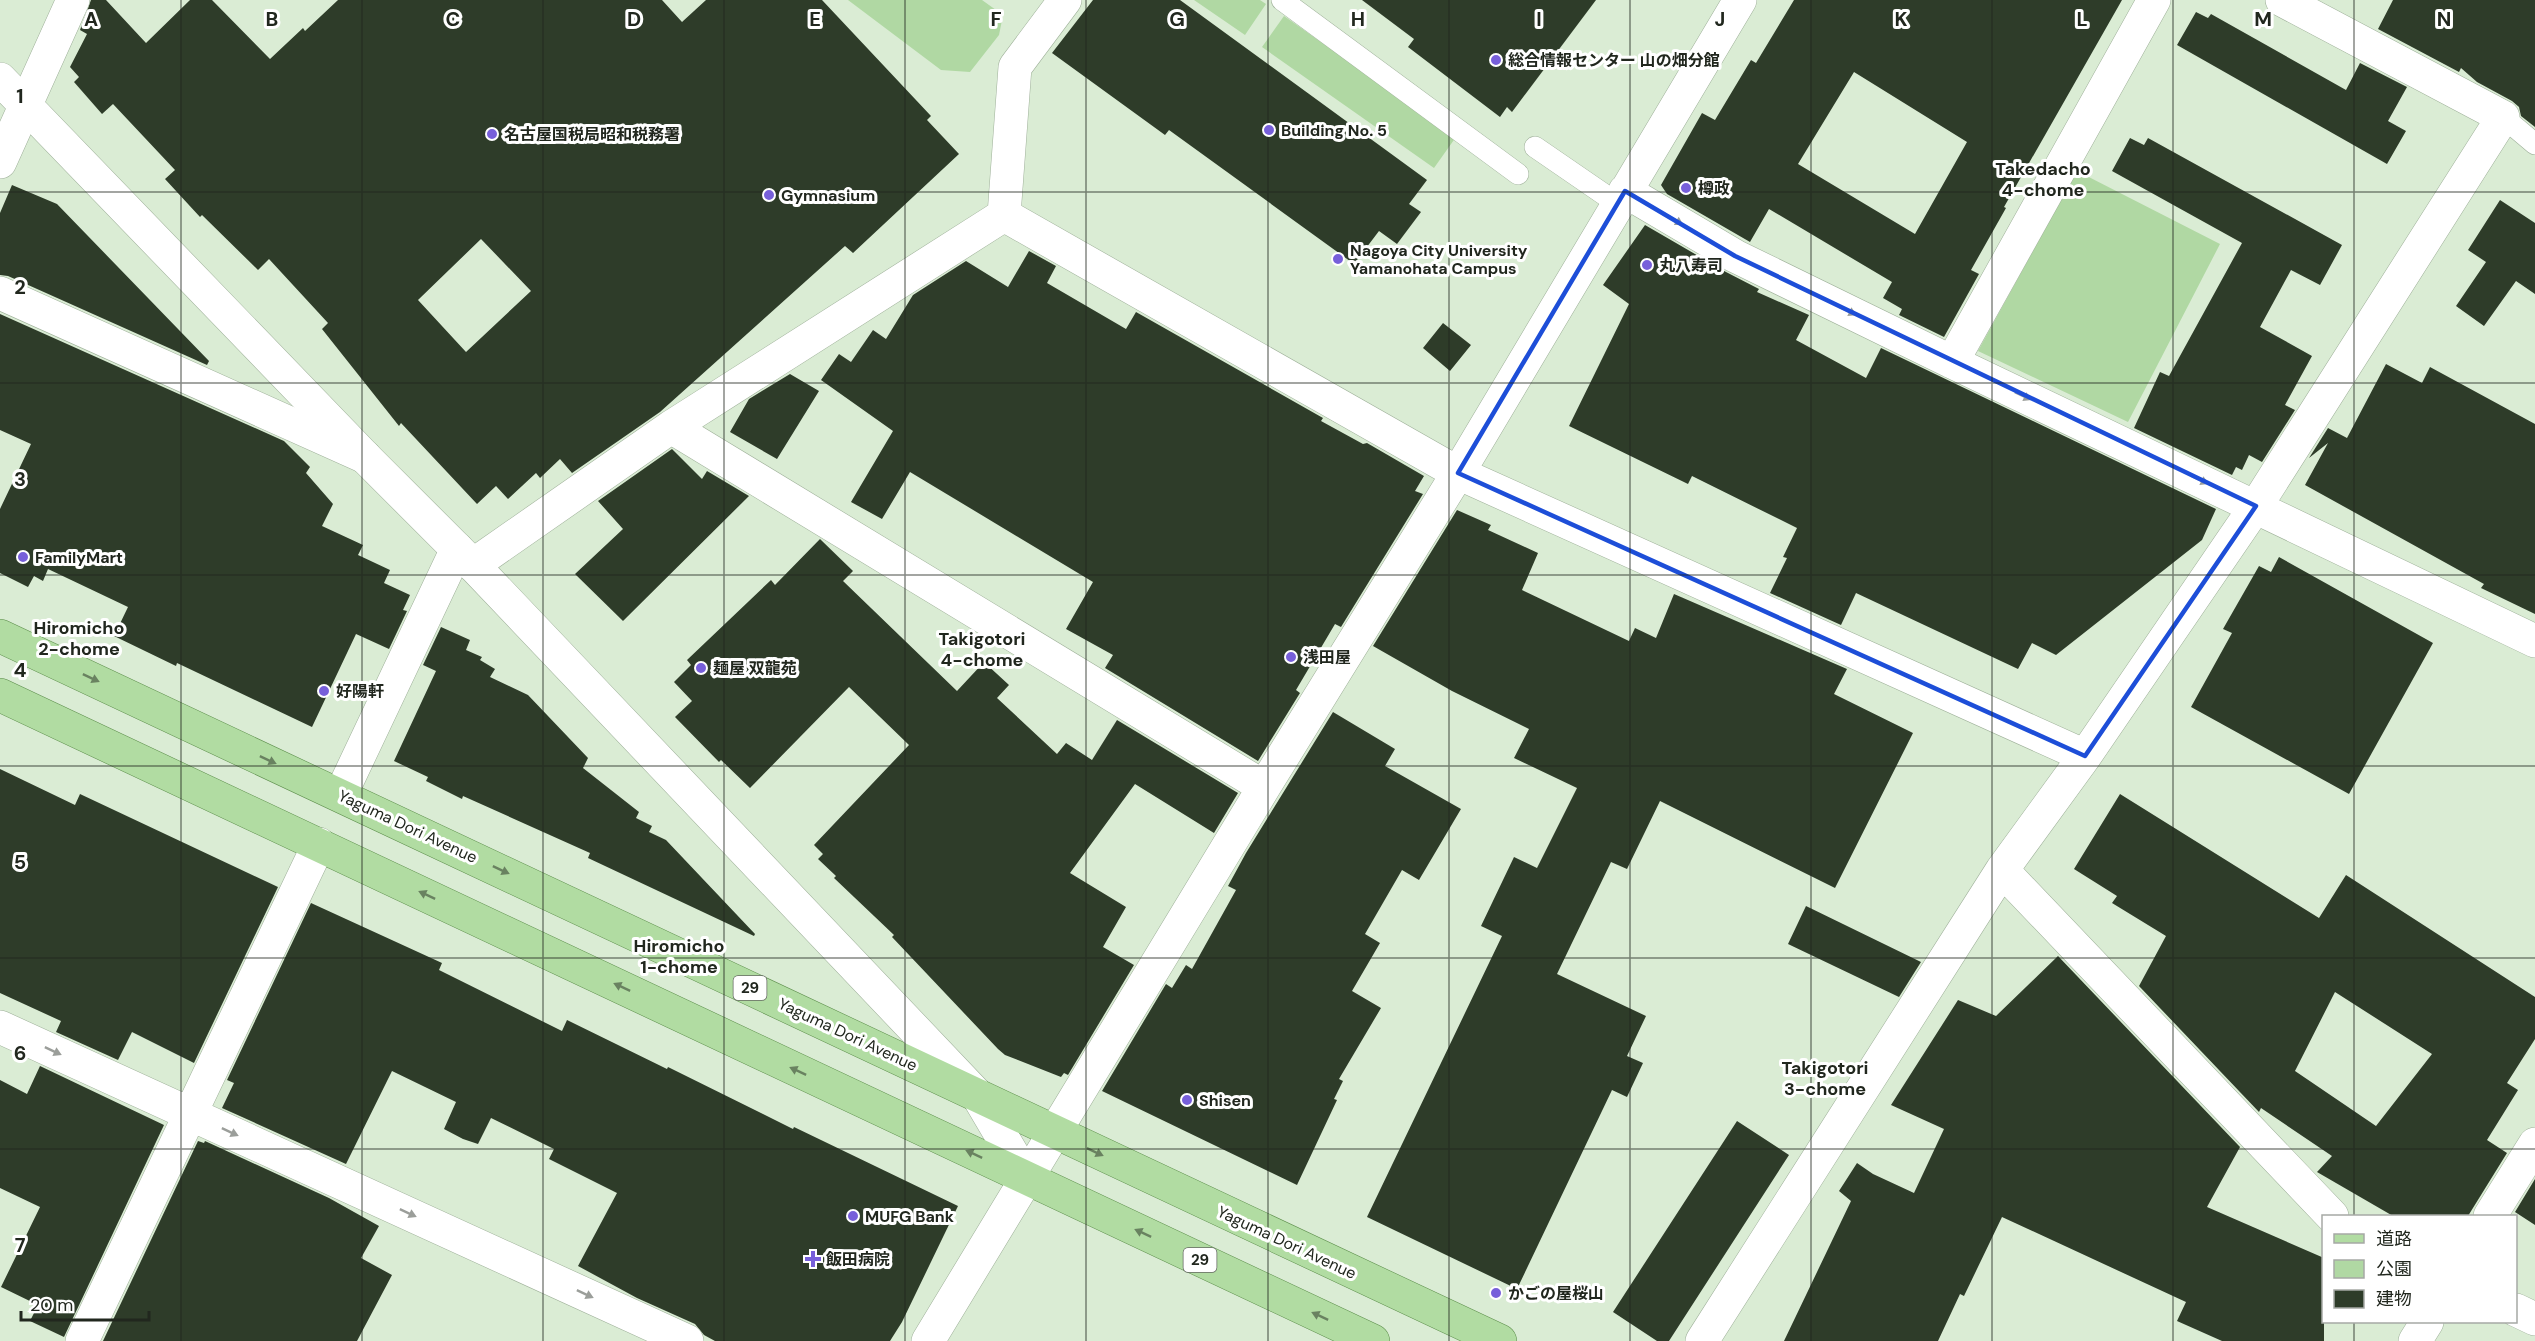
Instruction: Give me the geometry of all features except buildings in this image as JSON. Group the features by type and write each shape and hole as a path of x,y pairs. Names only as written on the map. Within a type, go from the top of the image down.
{"main road":[{"name":"Yaguma Dori Avenue","path":"0,636 1500,1341"},
{"name":"29","path":"0,695 1373,1341"}],"street":[{"path":"0,162 74,0"},
{"path":"1005,215 1015,67 1065,0"},
{"path":"928,1341 1264,787 1458,473 1740,0"},
{"path":"1952,362 2154,0"},
{"path":"1702,1341 2001,870 2085,756 2256,506 2503,117 2282,0"},
{"path":"0,79 364,458 465,557 978,1096 1027,1179"},
{"path":"1621,197 1952,362 2535,641"},
{"path":"341,795 465,557 1005,215"},
{"path":"1005,215 1458,473 2085,756"},
{"path":"0,292 364,458"},
{"path":"670,427 1264,787"},
{"path":"82,1341 319,844"},
{"path":"2001,870 2331,1215"},
{"path":"0,1027 687,1341"},
{"path":"2491,1215 2535,1144"},
{"path":"2517,1310 2535,1319"},
{"path":"2415,1341 2426,1323"}],"lane":[{"path":"1282,0 1518,174"},
{"path":"2503,117 2535,144"},
{"path":"1535,147 1621,197"}],"highlighted area":[{"path":"1625,191 1735,256 2256,506 2085,756 1458,473"}],"green space":[{"path":"848,0 982,0 1003,15 999,35 970,72 941,70"},
{"path":"1194,0 1260,0 1266,4 1245,35"},
{"path":"1284,16 1456,137 1434,168 1262,47"},
{"path":"2077,171 2220,244 2128,422 1978,351"}],"place":[{"name":"総合情報センター 山の畑分館","path":"1496,60"},
{"name":"Building No. 5","path":"1269,130"},
{"name":"名古屋国税局昭和税務署","path":"492,134"},
{"name":"樽政","path":"1686,188"},
{"name":"Gymnasium","path":"769,195"},
{"name":"Nagoya City University Yamanohata Campus","path":"1338,259"},
{"name":"丸八寿司","path":"1647,265"},
{"name":"FamilyMart","path":"23,557"},
{"name":"浅田屋","path":"1291,657"},
{"name":"麺屋 双龍苑","path":"701,668"},
{"name":"好陽軒","path":"324,691"},
{"name":"Shisen","path":"1187,1100"},
{"name":"MUFG Bank","path":"853,1216"},
{"name":"飯田病院","path":"813,1259"},
{"name":"かごの屋桜山","path":"1496,1293"}],"district":[{"name":"Takedacho 4-chome","path":"2043,180"},
{"name":"Hiromicho 2-chome","path":"79,638"},
{"name":"Takigotori 4-chome","path":"982,649"},
{"name":"Hiromicho 1-chome","path":"679,956"},
{"name":"Takigotori 3-chome","path":"1825,1078"}]}
